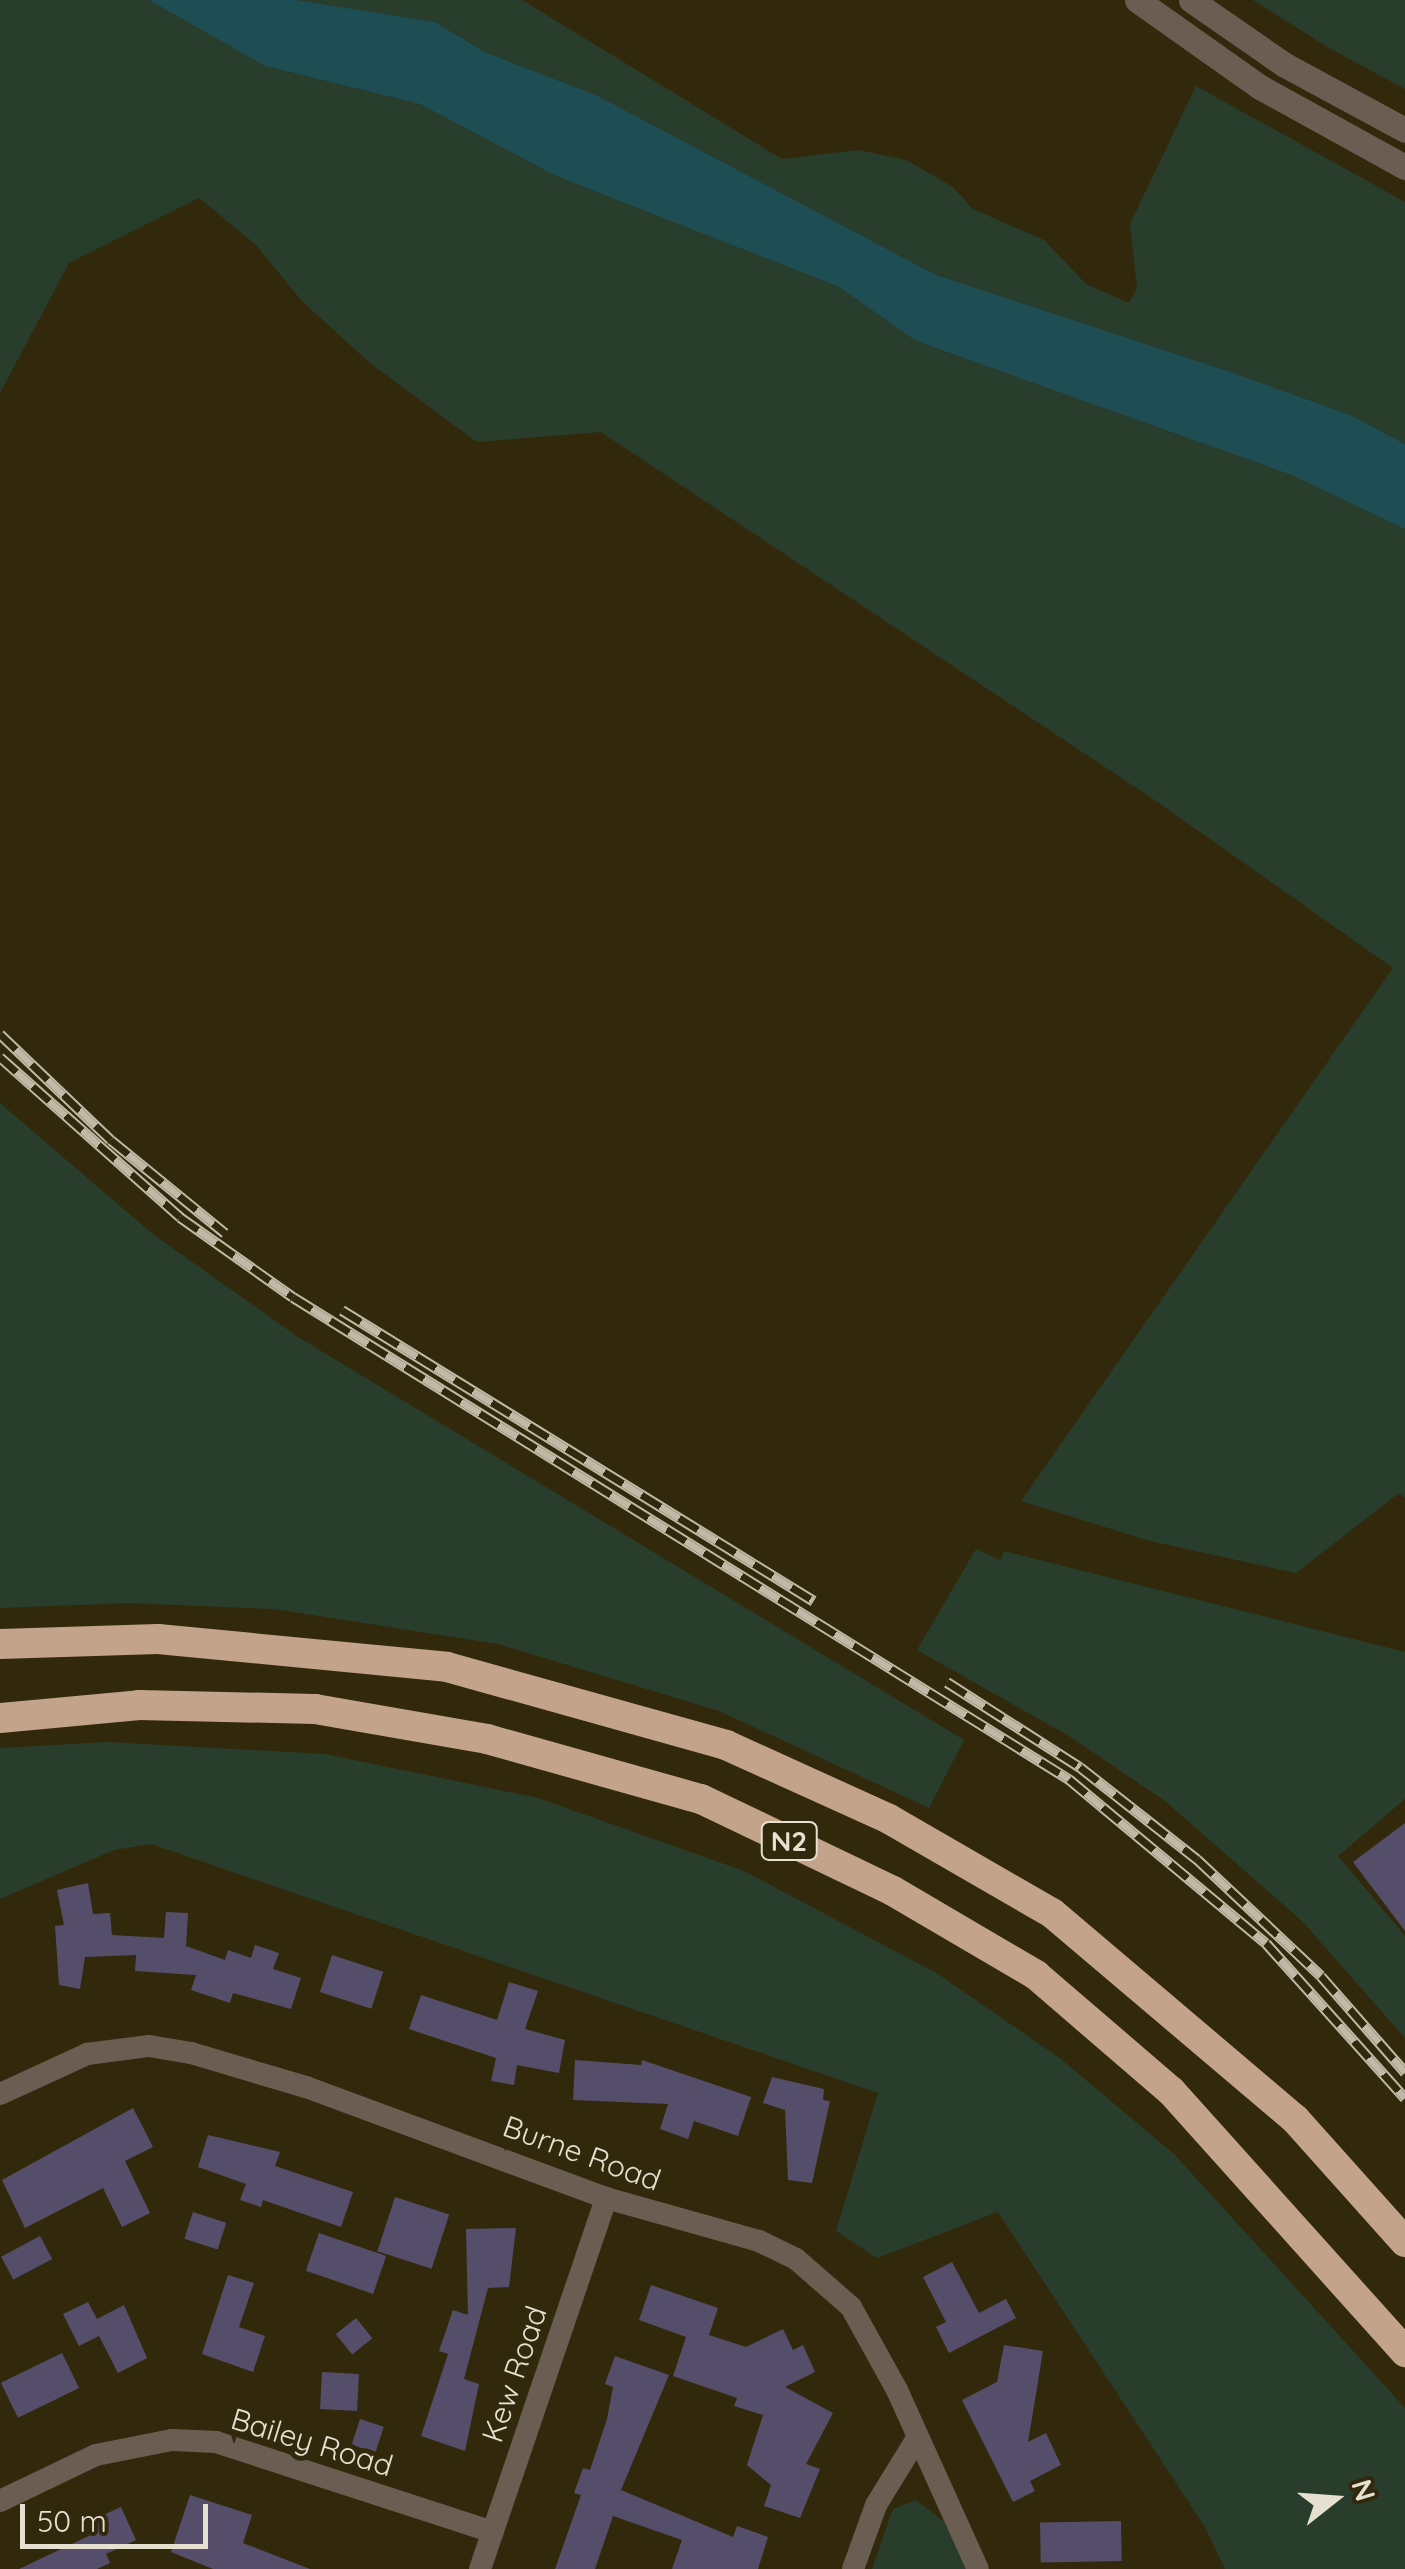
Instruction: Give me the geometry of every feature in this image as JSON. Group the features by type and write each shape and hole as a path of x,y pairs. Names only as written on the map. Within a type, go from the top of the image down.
{"highway":[{"name":"N2","path":"0,1644 158,1639 447,1667 726,1745 889,1820 1052,1912 1295,2119 1405,2242"},
{"name":"N2","path":"0,1718 139,1705 316,1709 487,1739 700,1800 893,1891 1036,1975 1171,2091 1405,2352"}],"street":[{"path":"1137,0 1260,87 1405,167"},
{"path":"1191,0 1285,65 1405,130"},
{"name":"Burne Road","path":"0,2094 87,2054 149,2046 191,2053 342,2100 606,2198 759,2241 830,2285 869,2335 978,2569"},
{"name":"Kew Road","path":"480,2569 606,2198"},
{"name":"Bailey Road","path":"0,2501 96,2455 172,2440 216,2442 493,2532"},
{"path":"853,2569 876,2504 916,2440"}],"green space":[{"path":"0,0 149,0 265,66 420,104 556,176 839,287 916,341 1293,475 1405,529 1405,1498 1399,1493 1296,1573 1150,1541 1021,1501 1393,968 1156,801 601,432 477,442 370,363 302,301 255,244 199,198 69,263 0,393"},
{"path":"297,0 522,0 782,159 858,150 906,160 953,187 973,209 1044,240 1086,284 1129,303 1137,288 1130,224 1196,86 1405,202 1405,444 1349,415 1228,371 936,275 598,96 485,52 435,22"},
{"path":"1253,0 1405,0 1405,89 1329,48"},
{"path":"0,1103 154,1235 298,1337 964,1740 929,1808 719,1711 498,1644 274,1609 130,1603 0,1608"},
{"path":"976,1549 1000,1560 1004,1551 1405,1652 1405,1799 1338,1856 1405,1936 1405,2038 1303,1922 1165,1801 1069,1736 917,1650"},
{"path":"107,1742 325,1754 538,1798 744,1871 938,1974 1061,2059 1175,2155 1405,2408 1405,2569 1225,2569 1205,2527 998,2212 877,2258 836,2231 878,2093 151,1844 114,1850 0,1899 0,1748"},
{"path":"916,2500 944,2522 966,2569 872,2569 893,2509"}],"water":[{"path":"149,0 297,0 435,22 485,52 598,96 936,275 1350,415 1405,444 1405,529 1292,475 916,341 839,287 556,176 420,104 265,66"}],"building":[{"path":"1405,1823 1405,1931 1353,1862"},
{"path":"88,1883 93,1914 110,1913 112,1935 164,1938 166,1912 188,1913 186,1946 225,1960 228,1950 251,1958 255,1945 279,1953 273,1969 301,1978 291,2009 233,1993 230,2003 191,1990 196,1975 135,1971 136,1955 85,1957 80,1989 59,1985 55,1926 64,1925 57,1890"},
{"path":"332,1955 383,1972 371,2009 320,1992"},
{"path":"509,1982 538,1991 525,2029 565,2040 559,2073 517,2065 514,2085 491,2081 496,2058 409,2029 421,1995 497,2020"},
{"path":"575,2060 641,2065 642,2060 751,2097 738,2136 694,2121 688,2139 660,2129 668,2104 573,2100"},
{"path":"772,2077 824,2089 823,2100 830,2101 812,2183 788,2180 785,2110 763,2103"},
{"path":"133,2108 153,2147 125,2161 150,2213 122,2227 103,2188 25,2228 2,2180"},
{"path":"208,2135 280,2152 275,2166 353,2192 341,2227 263,2200 261,2207 240,2200 246,2184 198,2167"},
{"path":"395,2197 449,2215 432,2269 377,2251"},
{"path":"193,2212 226,2223 218,2249 184,2239"},
{"path":"516,2228 509,2287 488,2288 464,2379 479,2384 465,2451 421,2436 448,2354 439,2351 453,2310 468,2315 466,2229"},
{"path":"319,2233 386,2256 373,2294 306,2271"},
{"path":"40,2236 52,2259 13,2280 1,2257"},
{"path":"952,2262 979,2313 1006,2299 1016,2318 949,2353 936,2327 946,2322 923,2277"},
{"path":"228,2275 254,2283 239,2327 265,2336 253,2372 202,2354"},
{"path":"651,2285 718,2308 709,2335 746,2347 783,2329 793,2350 803,2345 815,2372 785,2387 833,2413 806,2464 820,2469 800,2518 764,2506 771,2485 747,2465 763,2415 734,2406 737,2398 673,2376 686,2337 639,2320"},
{"path":"88,2302 97,2319 124,2305 147,2358 118,2373 99,2336 79,2346 63,2314"},
{"path":"356,2318 372,2338 352,2355 336,2334"},
{"path":"1004,2345 1043,2351 1028,2442 1046,2433 1061,2465 1030,2481 1035,2491 1013,2502 962,2400 997,2382"},
{"path":"62,2353 79,2388 18,2418 1,2383"},
{"path":"615,2356 669,2375 621,2490 733,2537 737,2526 768,2537 758,2569 672,2569 682,2540 613,2516 595,2569 555,2569 581,2495 574,2493 583,2468 590,2470 607,2419 613,2387 605,2384"},
{"path":"322,2372 359,2374 357,2411 320,2409"},
{"path":"360,2419 384,2427 375,2452 352,2445"},
{"path":"190,2495 252,2515 243,2543 310,2569 213,2569 171,2552"},
{"path":"121,2507 136,2540 106,2554 110,2563 97,2569 19,2569 95,2533 90,2521"},
{"path":"1121,2521 1122,2561 1041,2562 1040,2522"}],"railway":[{"path":"0,1034 111,1140 225,1233"},
{"path":"0,1057 180,1217 293,1297 1069,1779 1266,1943 1405,2098"},
{"path":"342,1310 814,1601"},
{"path":"947,1682 1080,1767 1197,1859 1321,1976 1405,2072"}]}
